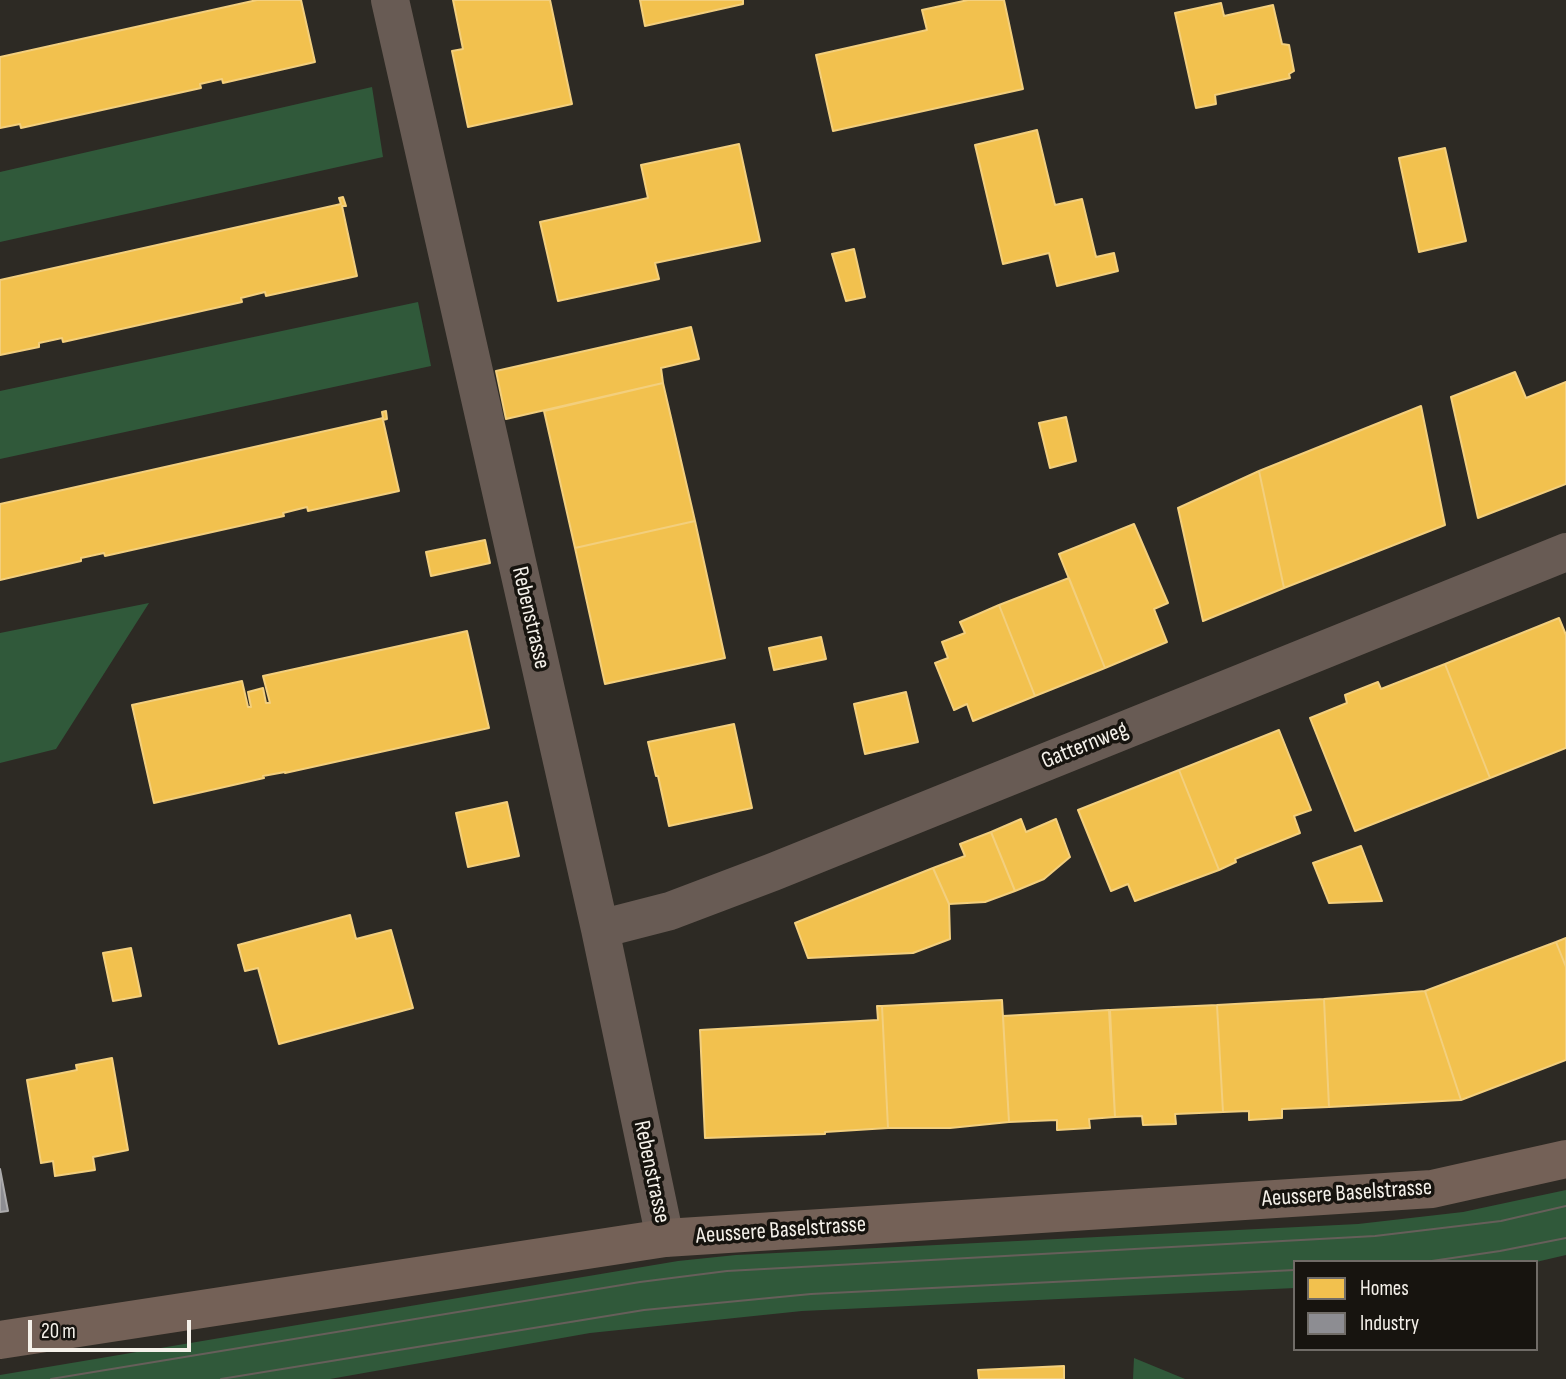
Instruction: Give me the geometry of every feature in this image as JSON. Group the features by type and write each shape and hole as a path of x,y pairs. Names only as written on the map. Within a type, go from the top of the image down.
{"main road":[{"name":"Aeussere Baselstrasse","path":"0,1340 665,1238 1432,1189 1566,1159"}],"street":[{"name":"Rebenstrasse","path":"390,0 600,929 665,1238"},
{"name":"Gatternweg","path":"600,929 670,911 773,872 1566,552"}],"green space":[{"path":"372,87 383,157 0,242 0,172"},
{"path":"418,302 431,366 0,459 0,391"},
{"path":"149,603 56,749 0,763 0,633"},
{"path":"1566,1190 1566,1255 1538,1262 1293,1260 1293,1288 802,1311 590,1333 330,1379 0,1379 0,1375 678,1261 736,1255 1358,1224 1463,1212"},
{"path":"1134,1358 1185,1379 1133,1379"}],"building: Homes":[{"path":"257,0 301,0 315,62 223,83 222,79 200,84 201,88 21,128 20,124 0,128 0,57"},
{"path":"453,0 550,0 572,104 468,127 452,51 463,49"},
{"path":"640,0 743,0 743,4 645,26"},
{"path":"968,0 1004,0 1023,89 833,131 816,55 927,30 922,10"},
{"path":"1221,3 1224,16 1273,5 1282,44 1289,45 1294,71 1289,74 1290,78 1215,95 1216,104 1196,108 1175,13"},
{"path":"1037,130 1055,205 1082,199 1096,257 1114,253 1118,271 1057,286 1049,253 1003,264 975,145"},
{"path":"739,144 760,241 655,263 659,279 558,301 540,222 648,198 641,165"},
{"path":"1445,148 1466,241 1419,252 1399,158"},
{"path":"343,197 346,206 342,206 357,276 266,296 265,292 241,298 242,302 63,342 62,338 39,343 39,347 0,355 0,280 341,204 339,198"},
{"path":"854,249 865,297 846,301 832,254"},
{"path":"691,327 699,359 661,368 663,383 506,419 496,371"},
{"path":"1515,372 1526,398 1566,382 1566,484 1478,518 1451,397"},
{"path":"663,383 695,521 575,548 544,411"},
{"path":"1421,406 1445,525 1284,588 1259,471"},
{"path":"386,411 387,419 383,420 399,491 308,511 307,507 283,513 284,516 105,556 104,553 81,558 81,561 0,580 0,504 383,418 382,412"},
{"path":"1066,417 1076,461 1050,468 1039,423"},
{"path":"1259,471 1284,588 1203,621 1178,508"},
{"path":"695,521 725,658 605,684 575,548"},
{"path":"1134,524 1168,603 1154,609 1167,642 1105,668 1059,554"},
{"path":"485,540 490,563 431,576 426,552"},
{"path":"1069,578 1105,668 1035,696 999,605"},
{"path":"999,605 1035,696 973,721 967,704 954,710 935,663 948,658 942,642 965,633 960,622"},
{"path":"1559,618 1566,635 1566,748 1490,778 1445,664"},
{"path":"467,631 489,728 263,776 264,778 154,803 132,705 242,681 248,707 251,707 248,692 263,688 266,703 270,703 263,676"},
{"path":"821,637 826,659 774,670 769,648"},
{"path":"1445,664 1490,778 1355,831 1310,718 1347,703 1345,695 1378,682 1381,689"},
{"path":"906,692 918,742 865,754 854,704"},
{"path":"734,724 752,808 669,826 648,742"},
{"path":"1279,730 1311,810 1294,816 1300,833 1235,859 1236,862 1219,870 1179,770"},
{"path":"1179,770 1219,870 1135,901 1128,884 1111,891 1078,810"},
{"path":"507,802 519,856 468,867 456,813"},
{"path":"1021,819 1026,832 1056,819 1070,857 1044,879 1015,891 991,832"},
{"path":"991,832 1015,891 985,902 949,904 933,868 965,856 960,844"},
{"path":"1361,846 1382,901 1329,903 1313,863"},
{"path":"933,868 949,904 950,939 913,953 808,958 795,923"},
{"path":"350,915 356,939 391,930 413,1008 279,1044 258,968 245,971 238,945"},
{"path":"1566,938 1566,967 1556,942"},
{"path":"1556,942 1566,967 1566,1060 1461,1100 1425,991"},
{"path":"131,948 141,996 113,1001 103,953"},
{"path":"1425,991 1461,1100 1329,1107 1324,999"},
{"path":"1324,999 1329,1107 1282,1109 1282,1118 1249,1120 1249,1111 1223,1112 1217,1005"},
{"path":"1002,1000 1009,1122 950,1128 888,1128 882,1006"},
{"path":"1217,1005 1223,1112 1175,1114 1176,1124 1143,1125 1142,1116 1115,1117 1110,1010"},
{"path":"877,1006 882,1006 888,1128 825,1134 705,1138 700,1030 878,1020"},
{"path":"1109,1010 1115,1117 1089,1119 1090,1128 1057,1130 1057,1120 1009,1122 1003,1016"},
{"path":"112,1058 128,1150 93,1157 95,1170 55,1176 53,1161 41,1163 27,1080 77,1070 76,1065"},
{"path":"1064,1366 1064,1379 979,1379 978,1370"}],"building: Industry":[{"path":"0,1169 8,1211 0,1212"}],"tram line":[{"path":"51,1379 640,1282 727,1271 1375,1236 1501,1221 1566,1206"},
{"path":"1439,1260 1566,1238"},
{"path":"221,1379 644,1310 811,1294 1293,1270"}]}
